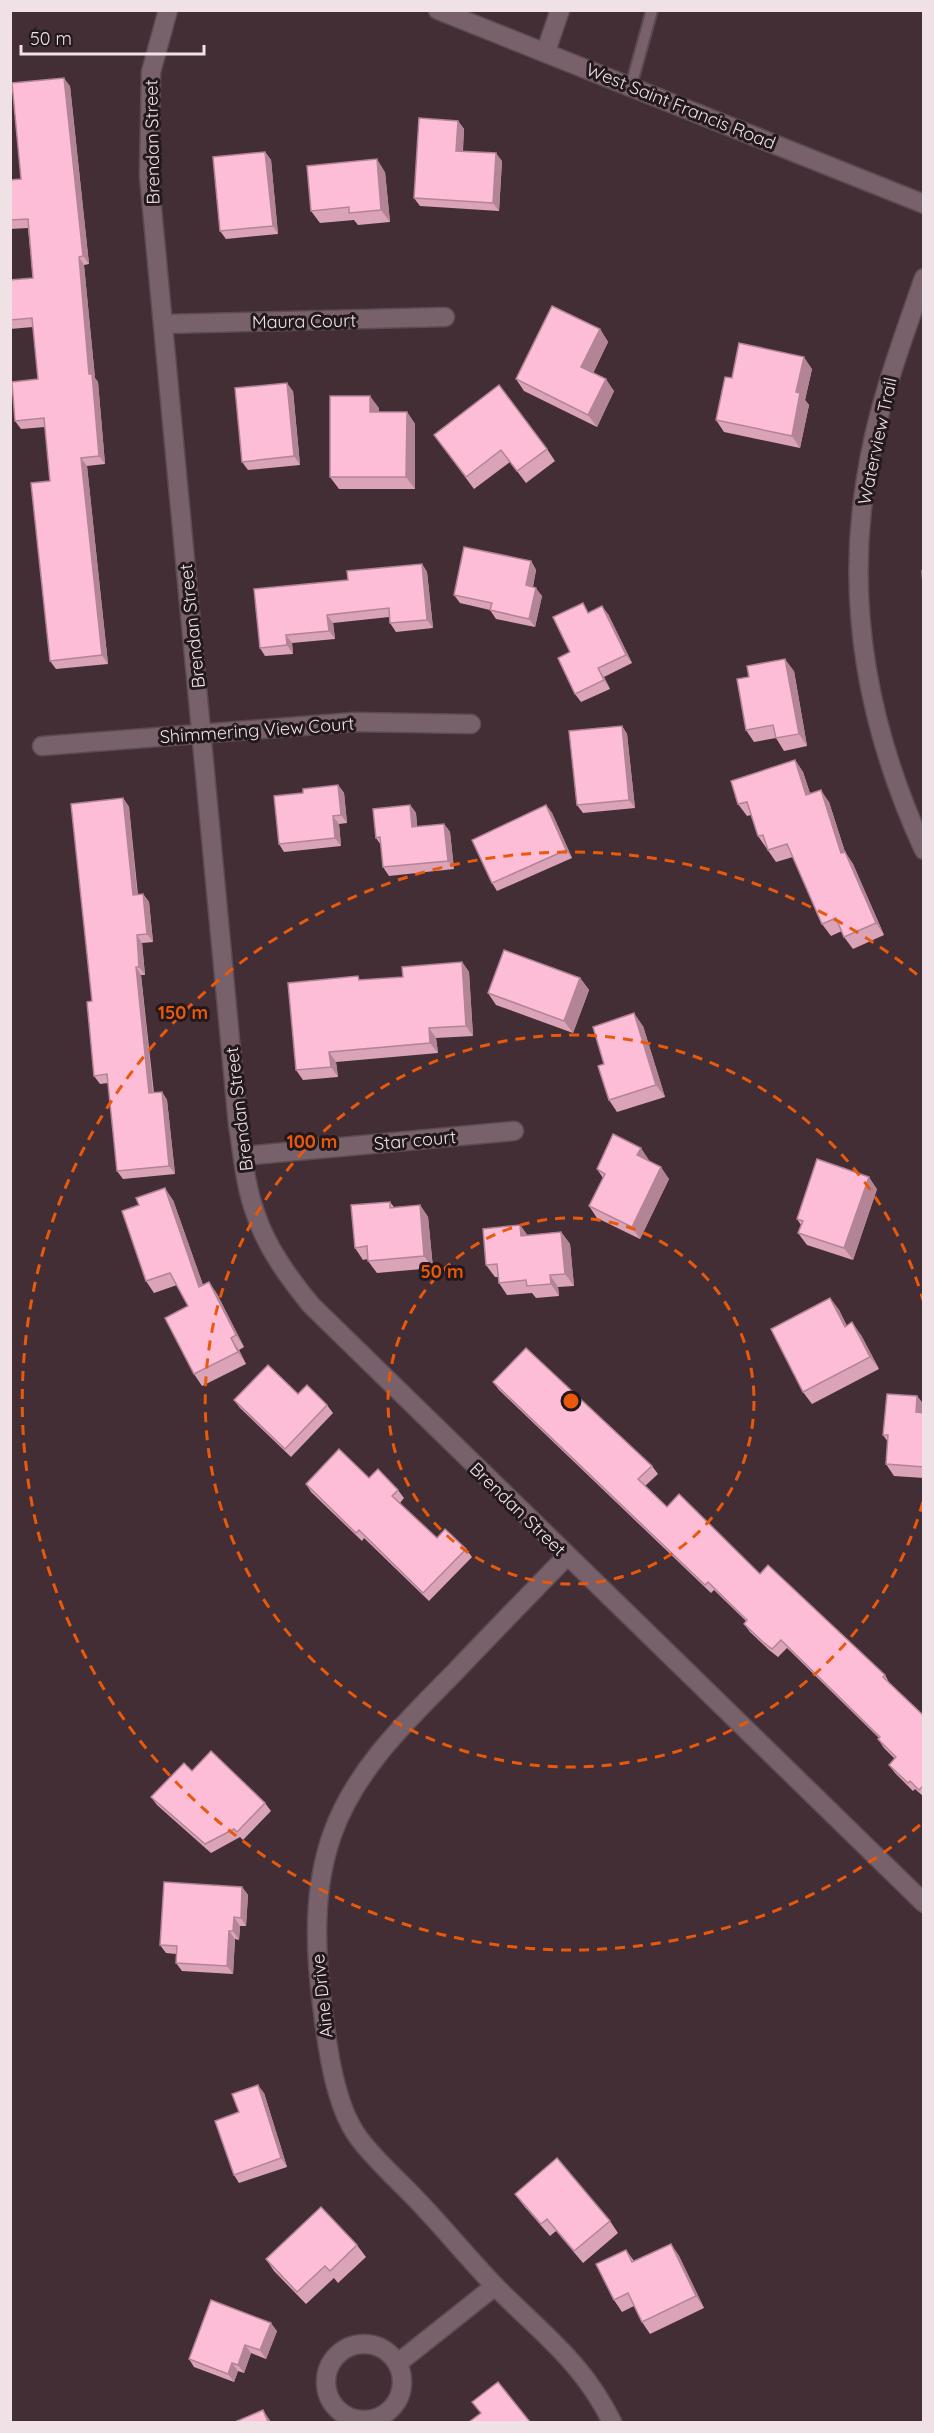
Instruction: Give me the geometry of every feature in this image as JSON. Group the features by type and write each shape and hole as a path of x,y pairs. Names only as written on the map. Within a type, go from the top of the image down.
{"street":[{"name":"Brendan Street","path":"168,10 151,72 149,176 243,1156 256,1216 271,1248 311,1305 924,1903"},
{"name":"West Saint Francis Road","path":"438,10 546,51 924,204"},
{"path":"546,51 560,10"},
{"name":"Waterview Trail","path":"924,278 885,391 866,478 858,585 867,680 892,775 924,850"},
{"name":"Maura Court","path":"163,324 446,317"},
{"name":"Shimmering View Court","path":"42,746 354,722 471,724"},
{"name":"Star court","path":"243,1156 514,1131"},
{"name":"Aine Drive","path":"567,1556 402,1725 368,1766 332,1836 319,1898 319,1980 327,2044 337,2091 357,2136 495,2286 580,2369 612,2422"},
{"path":"398,2363 495,2286"},
{"path":"360,2344 374,2345 388,2352 398,2363 402,2377 401,2392 394,2406 383,2415 369,2420 354,2419 341,2412 331,2401 326,2387 327,2372 334,2359 345,2349 360,2344"}],"lane":[{"path":"631,86 652,10"}],"building":[{"path":"64,78 83,256 79,257 99,456 81,458 102,655 50,661 31,483 50,481 44,418 15,421 12,382 38,379 32,318 10,320 10,280 33,278 28,219 10,220 10,180 21,179 12,83"},
{"path":"419,118 458,121 456,151 496,153 493,203 414,198"},
{"path":"265,152 273,226 220,231 213,157"},
{"path":"377,159 381,210 349,213 349,207 311,211 307,166"},
{"path":"552,306 600,329 581,367 606,379 588,415 516,379"},
{"path":"739,343 804,357 796,392 800,393 792,436 716,420 725,377 732,378"},
{"path":"287,383 294,456 242,462 235,388"},
{"path":"499,385 547,449 517,471 501,450 466,477 434,435"},
{"path":"330,396 370,396 370,412 407,412 406,477 330,477"},
{"path":"464,547 531,561 526,585 536,588 529,619 490,610 492,603 454,595"},
{"path":"422,564 427,620 390,623 389,608 327,615 329,631 286,635 287,645 260,648 254,589 348,580 347,571"},
{"path":"922,571 924,571 924,596"},
{"path":"583,603 588,613 602,606 626,655 598,668 604,680 575,694 558,658 570,652 553,617"},
{"path":"785,659 799,734 776,738 773,725 746,730 737,679 749,677 747,666"},
{"path":"622,726 629,800 577,805 569,731"},
{"path":"795,760 806,795 821,790 841,853 845,852 876,923 844,937 836,918 822,924 787,844 768,850 763,835 758,836 747,802 738,804 731,781"},
{"path":"338,785 341,815 333,816 335,838 279,844 274,796 303,793 303,789"},
{"path":"123,798 133,895 143,894 147,934 137,935 139,967 136,967 149,1093 162,1092 169,1166 117,1171 107,1074 94,1076 87,1002 92,1001 71,804"},
{"path":"410,805 412,827 444,824 448,861 383,867 380,837 376,838 373,809"},
{"path":"546,805 566,850 492,883 472,840"},
{"path":"504,950 580,978 564,1021 488,993"},
{"path":"462,962 466,1026 429,1028 430,1043 329,1052 331,1067 296,1070 288,983 358,976 359,980 403,977 402,967"},
{"path":"634,1013 656,1085 609,1100 598,1066 604,1064 593,1027"},
{"path":"613,1134 641,1148 637,1155 661,1167 632,1227 589,1206 605,1174 597,1169"},
{"path":"817,1159 869,1177 844,1248 798,1233 803,1221 797,1219"},
{"path":"165,1188 199,1287 209,1282 236,1335 231,1338 238,1352 194,1374 165,1318 188,1306 170,1273 146,1281 122,1211 139,1205 136,1198"},
{"path":"390,1202 390,1208 420,1205 424,1256 368,1261 367,1246 355,1248 351,1205"},
{"path":"520,1225 521,1236 561,1232 565,1274 550,1275 551,1284 527,1286 526,1280 499,1283 497,1264 486,1265 483,1229"},
{"path":"830,1298 845,1327 852,1322 870,1357 803,1392 771,1329"},
{"path":"526,1348 652,1466 638,1479 667,1507 679,1494 760,1574 768,1565 885,1675 883,1677 924,1716 924,1785 919,1790 889,1765 896,1757 878,1739 880,1737 781,1640 772,1649 763,1642 744,1624 747,1620 708,1582 705,1585 493,1382"},
{"path":"268,1365 298,1394 307,1385 327,1405 285,1449 234,1400"},
{"path":"887,1394 917,1396 916,1412 924,1413 924,1467 886,1464 888,1435 883,1435"},
{"path":"339,1449 369,1478 378,1469 398,1490 392,1496 437,1538 445,1529 466,1549 423,1593 359,1530 356,1533 306,1484"},
{"path":"211,1751 265,1803 237,1832 234,1829 205,1844 151,1797 184,1763 192,1771"},
{"path":"164,1882 242,1887 241,1918 234,1917 233,1931 229,1931 227,1966 176,1963 177,1946 160,1945"},
{"path":"258,2085 281,2158 234,2175 215,2121 239,2112 232,2094"},
{"path":"557,2158 610,2221 574,2251 547,2219 541,2224 515,2194"},
{"path":"321,2207 357,2245 330,2271 325,2266 297,2292 266,2259"},
{"path":"671,2244 696,2296 642,2322 628,2293 614,2300 596,2264 626,2250 632,2262"},
{"path":"211,2300 271,2323 260,2350 245,2345 238,2365 232,2363 228,2374 189,2359"},
{"path":"498,2382 530,2422 469,2422 481,2413 472,2402"},
{"path":"263,2410 268,2422 235,2422"}]}
